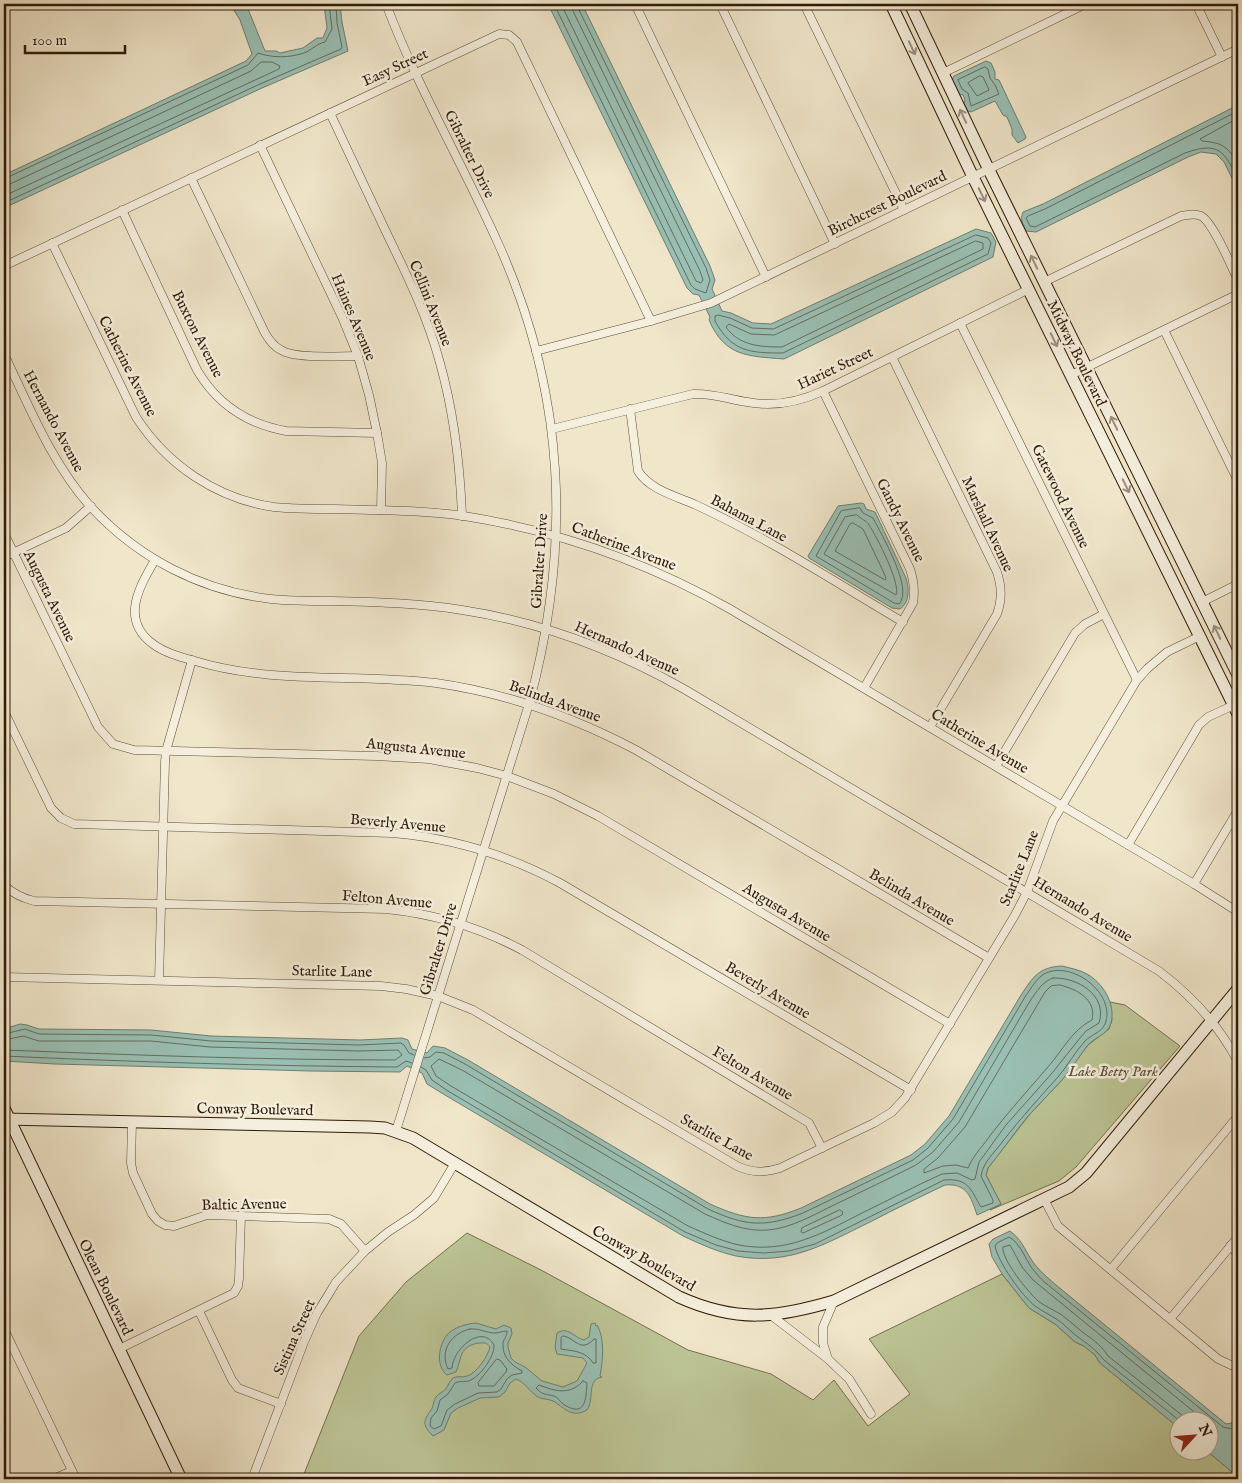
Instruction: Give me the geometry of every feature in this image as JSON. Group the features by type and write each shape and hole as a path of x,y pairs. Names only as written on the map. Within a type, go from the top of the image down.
{"street":[{"name":"Gibralter Drive","path":"386,4 415,73 498,242 522,302 544,384 552,429 557,536 547,629 529,704 396,1131"},
{"path":"635,4 766,277"},
{"path":"720,4 835,244"},
{"path":"804,4 904,210"},
{"name":"Midway Boulevard","path":"891,4 973,177 1236,709"},
{"name":"Midway Boulevard","path":"910,4 989,170 1238,675"},
{"path":"943,73 1086,4"},
{"path":"1196,4 1222,57"},
{"name":"Easy Street","path":"4,266 499,34 509,34 517,42 651,321"},
{"name":"Birchcrest Boulevard","path":"536,351 696,309 724,297 1238,49"},
{"name":"Cellini Avenue","path":"330,113 406,273 431,333 447,390 455,429 462,516"},
{"name":"Haines Avenue","path":"260,145 342,317 358,356 378,433 382,463 381,510"},
{"path":"191,178 265,333 272,343 282,351 294,354 358,356"},
{"name":"Buxton Avenue","path":"122,210 197,370 209,388 223,403 248,420 286,431 378,433"},
{"path":"1044,282 1181,216 1192,214 1202,217 1210,224 1238,280"},
{"name":"Catherine Avenue","path":"52,243 133,411 156,444 183,469 217,490 255,503 291,508 381,510 462,516 557,536 630,560 687,586 730,609 1194,884 1238,912"},
{"name":"Hariet Street","path":"552,429 693,394 715,395 748,402 772,404 799,400 823,391 1029,290"},
{"path":"1071,375 1238,294"},
{"name":"Gatewood Avenue","path":"960,323 1137,680"},
{"path":"1164,330 1238,481"},
{"name":"Hernando Avenue","path":"4,354 55,457 67,477 91,506 121,535 155,560 209,586 252,596 286,600 430,605 484,613 547,629 606,650 665,678 1159,971 1186,992 1212,1020 1238,1062"},
{"name":"Marshall Avenue","path":"892,357 997,572 1002,588 997,614 930,727"},
{"name":"Gandy Avenue","path":"823,391 912,575 915,592 913,603 903,622 864,688"},
{"name":"Bahama Lane","path":"630,409 638,471 643,479 653,487 709,511 746,530 903,622"},
{"path":"4,557 66,528 91,506"},
{"name":"Augusta Avenue","path":"4,532 102,732 113,744 126,749 405,757 453,763 507,776 554,794 598,816 950,1024"},
{"name":"Belinda Avenue","path":"155,560 140,586 136,598 135,611 138,625 144,636 152,644 163,650 229,670 266,675 389,679 437,683 529,704 585,724 636,750 989,958"},
{"path":"1202,602 1238,584"},
{"path":"996,766 1075,633 1085,624 1104,614"},
{"name":"Starlite Lane","path":"4,977 381,986 438,996 484,1016 744,1169 751,1172 766,1173 884,1117 899,1105 911,1090 1027,892 1046,837 1062,806 1137,680 1167,652 1200,636"},
{"path":"159,980 166,750 192,660"},
{"path":"1128,845 1199,725 1208,717 1236,709"},
{"name":"Beverly Avenue","path":"4,711 46,800 61,818 74,824 392,833 439,839 484,849 524,865 560,883 911,1090"},
{"path":"1194,884 1238,810"},
{"name":"Felton Avenue","path":"4,885 21,898 34,901 386,909 424,914 461,923 492,935 522,950 809,1123 822,1148"},
{"name":"Conway Boulevard","path":"6,1119 370,1126 396,1131 413,1138 679,1297 704,1307 726,1312 772,1316 834,1301 1069,1187 1086,1173 1238,989"},
{"name":"Olean Boulevard","path":"4,1108 6,1119 181,1479"},
{"path":"1111,1270 1238,1116"},
{"name":"Baltic Avenue","path":"132,1122 131,1163 133,1173 152,1214 158,1221 174,1226 207,1215 329,1219 340,1224 365,1251"},
{"name":"Sistina Street","path":"252,1479 304,1342 317,1313 336,1282 365,1251 434,1198 455,1163"},
{"path":"1044,1199 1058,1226 1218,1359 1233,1366 1238,1366"},
{"path":"119,1349 234,1293 238,1286 241,1215"},
{"path":"1170,1318 1238,1237"},
{"path":"1230,1246 1238,1254"},
{"path":"828,1359 823,1327 834,1301"},
{"path":"199,1311 232,1380 238,1388 280,1404"},
{"path":"772,1316 828,1359 849,1379 871,1414"},
{"path":"4,1328 76,1479"},
{"path":"53,1479 72,1470"}],"green space":[{"name":"Lake Betty Park","path":"1110,1002 1125,1005 1180,1046 1076,1167 1059,1181 990,1210 1001,1204 986,1175 988,1168 1030,1114 1062,1080 1088,1045 1109,1029 1112,1020"},
{"path":"467,1233 541,1270 688,1350 771,1374 813,1400 834,1380 868,1426 910,1394 869,1339 1002,1274 1029,1308 1055,1324 1075,1342 1084,1346 1095,1355 1100,1363 1170,1421 1170,1460 1218,1460 1238,1479 302,1479 359,1336 406,1282"}],"water":[{"path":"230,4 246,4 265,51 280,53 303,48 317,38 323,38 327,28 324,4 340,4 348,51 262,88 4,208 4,175 246,61 252,54 240,20"},
{"path":"548,4 582,4 710,266 715,280 712,289 722,311 753,323 771,324 976,229 991,233 996,242 993,257 784,359 749,355 730,348 715,332 699,295 693,294 687,288"},
{"path":"986,61 991,63 995,72 995,79 999,80 1026,137 1018,143 1012,135 1012,129 1007,117 1003,115 995,101 971,112 968,111 964,104 963,95 959,94 952,80 954,76"},
{"path":"1238,105 1238,190 1224,162 1216,154 1201,152 1036,232 1026,231 1021,219 1023,212 1043,204"},
{"path":"864,504 866,509 875,512 906,578 908,595 906,603 900,609 892,608 808,556 838,506"},
{"path":"1062,966 1084,973 1093,978 1103,988 1112,1009 1111,1023 1107,1031 1087,1046 1062,1080 1028,1116 988,1168 986,1175 1001,1204 977,1215 973,1202 967,1192 958,1186 945,1185 822,1245 806,1251 773,1258 736,1256 702,1245 683,1236 427,1084 422,1073 407,1066 400,1072 311,1071 4,1061 4,1029 20,1024 39,1029 151,1030 211,1036 360,1040 402,1038 408,1040 412,1049 427,1053 433,1046 445,1048 468,1060 710,1204 745,1216 765,1218 801,1208 911,1155 925,1144 949,1116 1029,983 1042,971"},
{"path":"1010,1231 1014,1234 1037,1267 1056,1285 1209,1410 1170,1410 1170,1421 1100,1363 1095,1355 1084,1346 1075,1342 1055,1324 1029,1308 1002,1274 992,1257 989,1244 993,1239"},
{"path":"476,1323 496,1329 504,1325 511,1328 512,1334 508,1347 511,1358 542,1381 563,1387 577,1381 587,1363 583,1358 557,1354 555,1347 557,1333 567,1331 584,1340 589,1337 591,1324 595,1323 600,1331 602,1343 600,1376 602,1377 597,1379 592,1386 587,1410 572,1413 553,1401 536,1396 516,1379 510,1383 505,1392 499,1397 480,1398 458,1408 451,1413 444,1430 433,1436 425,1426 425,1420 436,1398 446,1389 452,1379 467,1376 474,1372 484,1360 490,1347 479,1343 468,1347 462,1353 456,1372 447,1375 441,1367 440,1350 447,1335 453,1330 464,1325"},
{"path":"1220,1419 1226,1424 1238,1422 1238,1477 1218,1460 1220,1460"}]}
